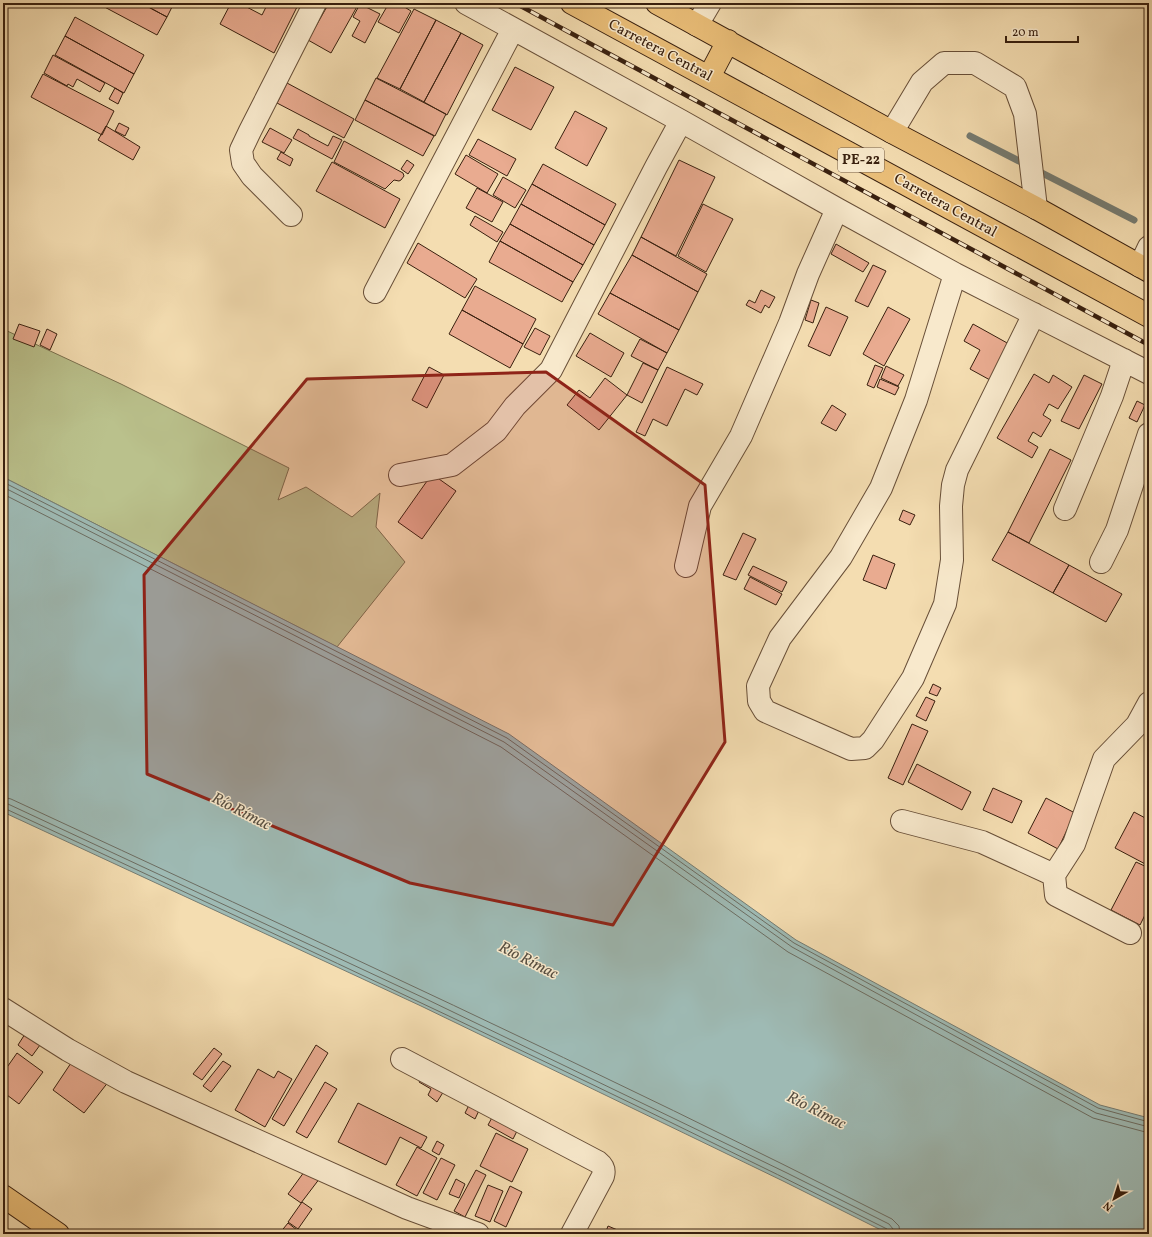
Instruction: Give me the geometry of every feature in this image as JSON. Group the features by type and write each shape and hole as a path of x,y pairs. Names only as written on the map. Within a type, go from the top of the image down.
{"highway":[{"name":"Carretera Central","path":"572,3 1149,316"},
{"name":"PE-22","path":"656,3 1144,268"},
{"path":"709,77 728,42"},
{"path":"3,1196 58,1234"}],"street":[{"path":"291,215 252,176 243,163 241,150 315,3"},
{"path":"466,3 837,210 955,274 1149,372"},
{"path":"697,25 710,3"},
{"path":"375,292 513,29"},
{"path":"892,132 922,82 944,63 975,63 1015,87 1025,114 1036,208"},
{"path":"400,475 452,465 496,431 515,406 551,370 652,174 681,122"},
{"path":"686,566 700,506 741,436 790,323 808,274 837,210"},
{"path":"1144,268 1149,246"},
{"path":"955,274 916,400 881,488 841,557 780,638 758,686 759,701 765,710 851,749 865,748 873,740 913,678 945,604 952,560 951,506 953,485 957,470 1034,314"},
{"path":"1065,509 1112,396 1124,360"},
{"path":"1101,562 1118,530 1149,434"},
{"path":"1130,933 1056,895 1054,876 1074,844 1104,759 1137,725 1149,703"},
{"path":"902,822 982,842 1054,876"},
{"path":"3,1009 68,1050 126,1082 400,1205 478,1234"},
{"path":"402,1059 598,1162 602,1166 604,1170 603,1176 572,1234"}],"highlighted area":[{"path":"546,372 705,485 725,742 613,925 410,883 147,774 144,575 307,379"}],"green space":[{"path":"3,329 121,384 289,468 278,500 306,487 352,517 380,493 376,527 405,562 337,647 3,477"}],"water":[{"name":"Río Rímac","path":"3,477 509,734 796,940 1100,1105 1149,1118 1149,1234 889,1234 783,1181 421,1006 3,812"}],"building":[{"path":"97,3 141,3 167,17 157,35"},
{"path":"141,3 174,3 167,17"},
{"path":"231,3 239,3 262,15 268,3 299,3 274,53 220,24"},
{"path":"329,3 359,3 331,53 308,40"},
{"path":"389,3 398,3 411,11 399,33 378,22"},
{"path":"360,4 380,14 365,43 352,36 360,21 353,17"},
{"path":"414,9 436,20 400,89 377,78"},
{"path":"75,17 144,55 134,74 65,36"},
{"path":"436,20 461,33 424,102 400,89"},
{"path":"461,33 483,45 447,115 424,102"},
{"path":"65,36 134,74 124,93 55,55"},
{"path":"53,55 105,83 100,92 77,79 73,87 68,84 67,86 44,73"},
{"path":"515,67 554,87 531,130 492,110"},
{"path":"43,74 114,111 102,135 31,97"},
{"path":"376,78 446,114 435,136 365,100"},
{"path":"287,83 354,119 344,138 277,103"},
{"path":"115,88 123,93 118,104 109,99"},
{"path":"365,100 434,136 423,156 355,120"},
{"path":"575,111 607,128 587,166 555,148"},
{"path":"119,123 129,128 125,136 115,131"},
{"path":"106,126 140,147 133,160 98,140"},
{"path":"270,128 292,140 284,153 262,142"},
{"path":"298,129 328,146 333,136 342,140 332,159 293,138"},
{"path":"478,139 516,159 507,176 469,155"},
{"path":"344,141 403,173 404,176 399,181 394,180 385,189 334,162"},
{"path":"281,152 293,159 290,166 277,159"},
{"path":"466,155 498,174 487,193 455,174"},
{"path":"407,160 414,165 408,174 401,169"},
{"path":"679,160 715,177 676,256 641,237"},
{"path":"332,162 400,199 385,228 316,191"},
{"path":"543,164 616,204 605,225 532,184"},
{"path":"503,177 526,190 515,208 493,195"},
{"path":"532,184 605,225 594,245 521,204"},
{"path":"477,188 503,202 492,222 466,208"},
{"path":"521,204 594,245 583,265 510,224"},
{"path":"703,204 733,219 706,272 678,256"},
{"path":"475,216 503,232 497,242 470,225"},
{"path":"510,224 583,265 573,282 500,241"},
{"path":"641,237 707,274 698,292 632,255"},
{"path":"500,241 573,282 562,302 489,262"},
{"path":"418,243 477,279 465,298 407,263"},
{"path":"836,244 869,263 863,272 831,254"},
{"path":"632,255 698,292 679,330 610,293"},
{"path":"873,265 886,271 868,307 855,301"},
{"path":"475,286 536,319 523,344 462,310"},
{"path":"761,290 775,297 769,308 765,305 761,313 746,305 749,300 755,303"},
{"path":"610,293 679,330 667,353 598,314"},
{"path":"811,300 819,303 813,323 805,320"},
{"path":"826,307 848,317 830,356 808,346"},
{"path":"888,307 910,319 884,366 863,354"},
{"path":"462,310 523,344 510,368 449,334"},
{"path":"19,324 40,331 34,347 13,339"},
{"path":"973,324 1009,344 990,380 970,369 980,350 964,341"},
{"path":"535,328 550,336 540,355 524,347"},
{"path":"47,329 57,334 50,350 40,345"},
{"path":"590,333 624,353 611,377 576,356"},
{"path":"640,339 667,353 658,370 631,356"},
{"path":"643,363 658,370 642,403 627,395"},
{"path":"875,365 883,368 874,388 867,385"},
{"path":"886,366 904,375 898,386 881,378"},
{"path":"429,367 444,375 427,408 412,400"},
{"path":"667,367 703,384 697,395 685,389 667,426 653,419 645,436 636,432"},
{"path":"1034,374 1049,383 1053,375 1072,387 1058,409 1049,404 1043,415 1051,420 1041,437 1033,432 1028,441 1038,447 1032,458 997,438"},
{"path":"1084,375 1102,384 1079,429 1061,421"},
{"path":"605,378 627,395 599,430 567,405 579,390 590,398"},
{"path":"880,379 899,387 895,395 877,387"},
{"path":"1137,401 1145,405 1137,422 1129,418"},
{"path":"832,405 846,414 836,431 821,423"},
{"path":"1050,449 1071,460 1029,543 1008,532"},
{"path":"432,474 456,491 422,539 398,522"},
{"path":"903,510 915,515 910,525 899,520"},
{"path":"1008,532 1069,565 1053,593 992,560"},
{"path":"743,533 756,539 736,580 723,575"},
{"path":"873,555 895,564 886,589 863,580"},
{"path":"1069,565 1122,594 1106,622 1053,593"},
{"path":"753,566 787,582 782,592 748,575"},
{"path":"750,577 782,594 776,605 744,589"},
{"path":"933,684 941,688 937,696 929,693"},
{"path":"926,697 935,701 926,721 916,716"},
{"path":"912,724 928,731 903,785 888,778"},
{"path":"917,764 971,792 962,810 908,782"},
{"path":"993,788 1022,801 1012,823 983,810"},
{"path":"1046,798 1075,813 1058,849 1028,833"},
{"path":"1134,812 1149,820 1149,866 1115,848"},
{"path":"1136,862 1149,868 1149,907 1140,925 1111,910"},
{"path":"25,1034 40,1045 32,1056 18,1045"},
{"path":"316,1045 328,1053 284,1126 272,1119"},
{"path":"214,1048 222,1054 202,1080 193,1074"},
{"path":"17,1053 43,1072 19,1104 3,1092 3,1073"},
{"path":"73,1060 109,1081 84,1113 53,1090"},
{"path":"223,1061 231,1066 211,1092 203,1086"},
{"path":"258,1069 274,1078 278,1071 292,1079 265,1127 235,1110"},
{"path":"425,1072 447,1086 437,1102 428,1095 431,1089 419,1082"},
{"path":"325,1082 337,1089 307,1138 296,1132"},
{"path":"473,1097 483,1102 475,1119 465,1113"},
{"path":"358,1103 427,1137 421,1148 400,1137 386,1165 338,1142"},
{"path":"495,1112 520,1125 513,1139 488,1125"},
{"path":"496,1133 528,1149 512,1182 480,1166"},
{"path":"437,1141 444,1145 439,1155 432,1151"},
{"path":"417,1147 437,1158 417,1196 396,1185"},
{"path":"441,1158 455,1165 437,1200 423,1193"},
{"path":"307,1168 320,1178 301,1203 288,1194"},
{"path":"476,1170 486,1175 465,1217 454,1211"},
{"path":"456,1179 465,1184 459,1198 449,1194"},
{"path":"488,1185 503,1191 490,1222 475,1216"},
{"path":"510,1186 522,1192 506,1227 494,1221"},
{"path":"302,1202 312,1209 298,1229 288,1222"},
{"path":"288,1223 297,1230 294,1234 279,1234"},
{"path":"608,1226 627,1234 605,1234"}],"waterway":[{"path":"970,136 1021,162"},
{"path":"1042,173 1134,220"}],"railway":[{"path":"515,3 1149,345"}]}
